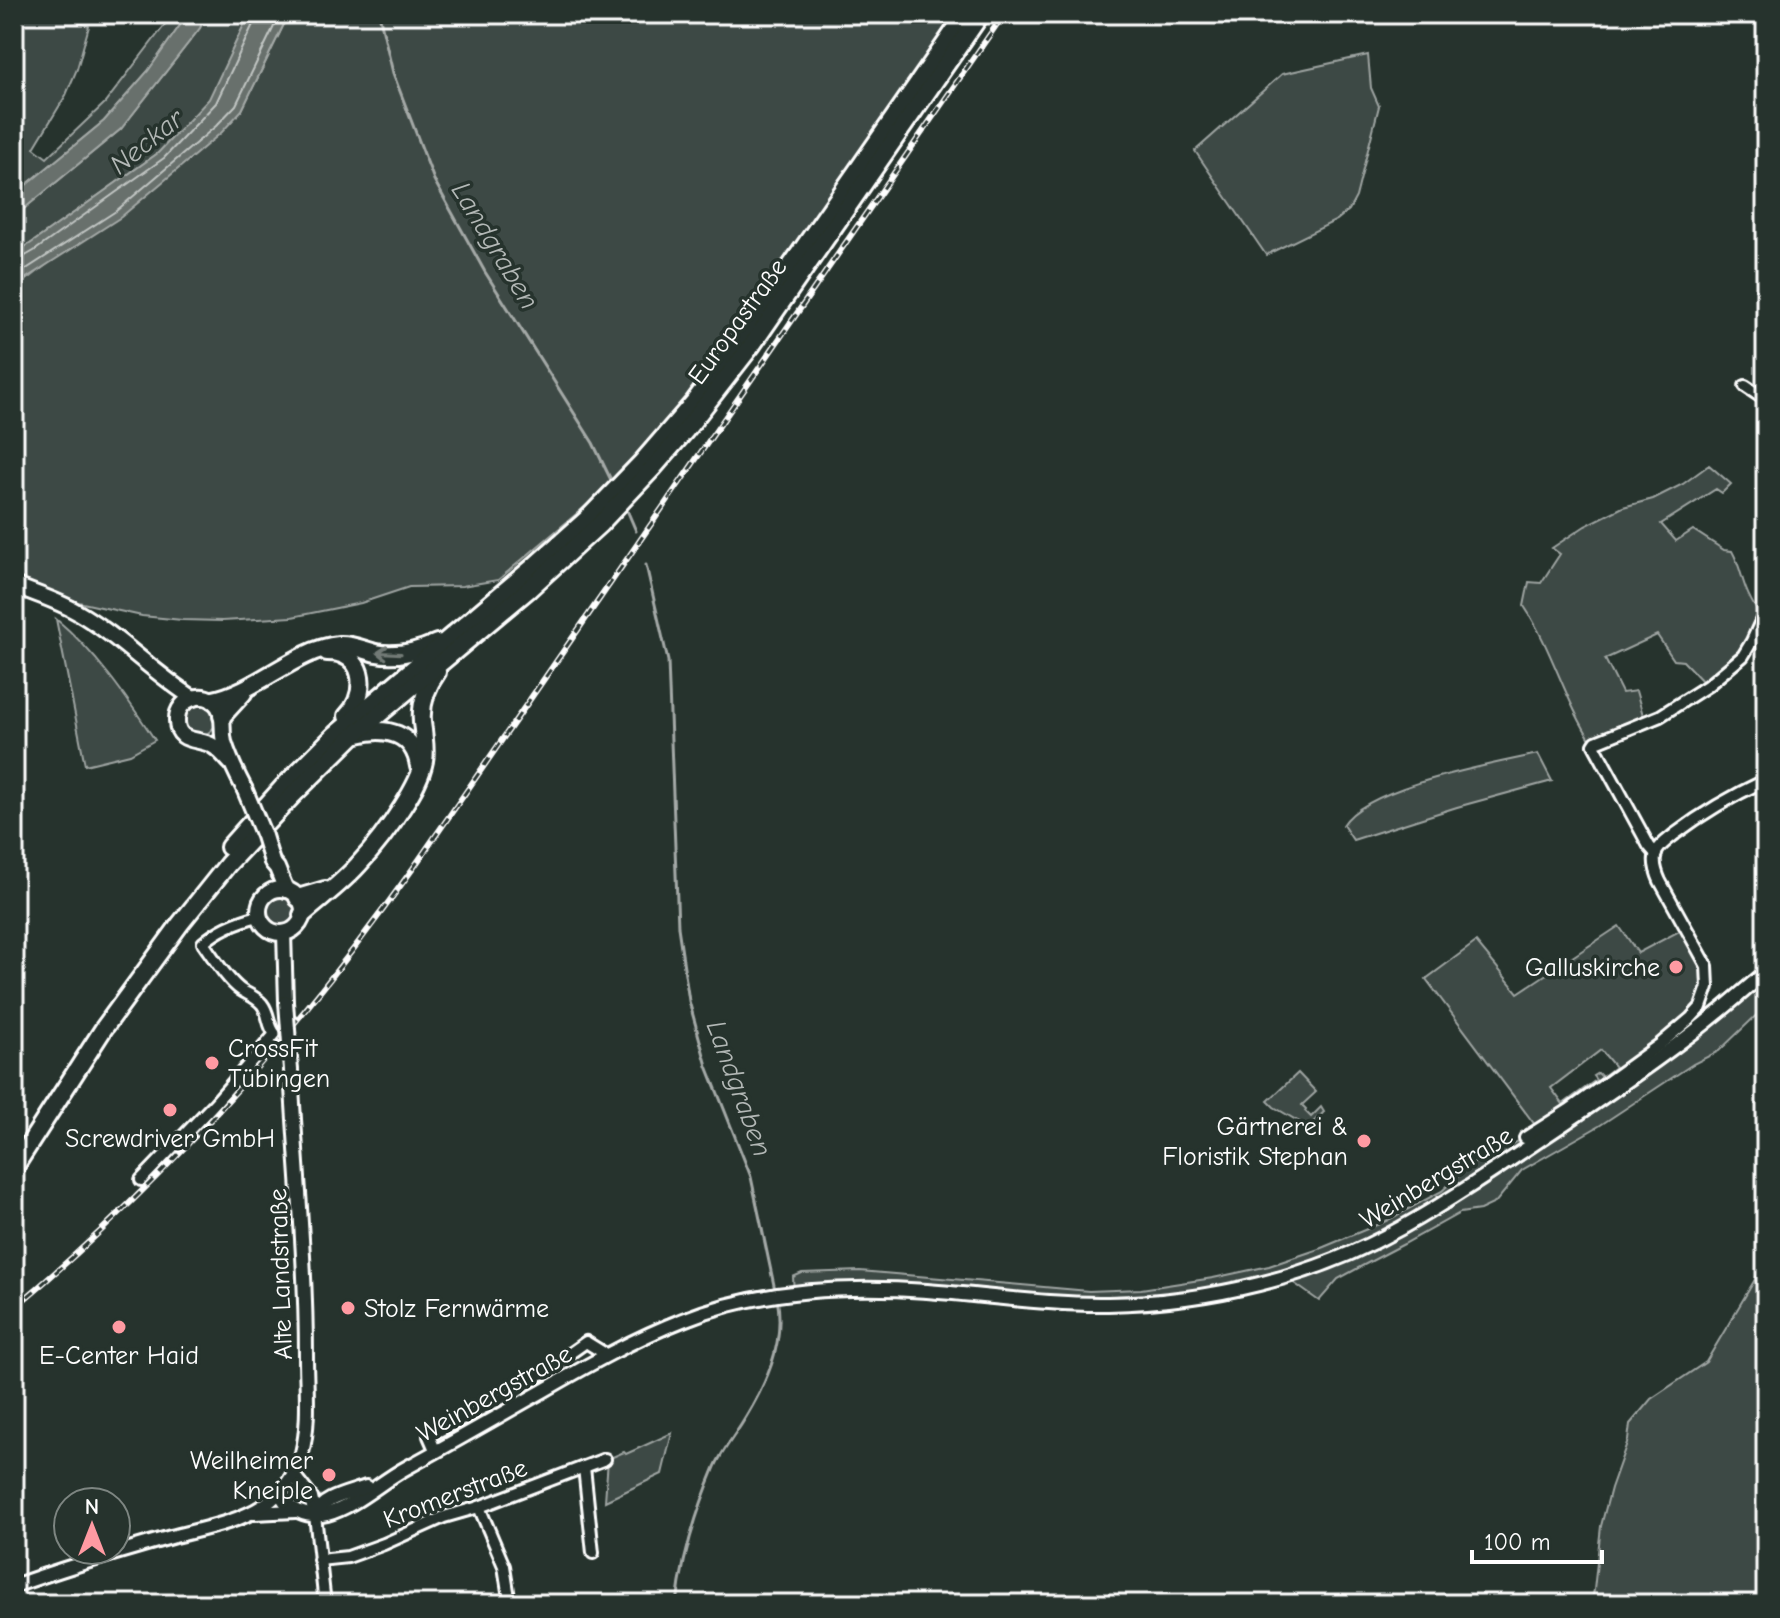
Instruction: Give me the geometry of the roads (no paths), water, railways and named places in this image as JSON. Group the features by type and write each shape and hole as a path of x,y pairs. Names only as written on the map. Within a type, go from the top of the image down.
{"main road":[{"name":"Europastraße","path":"453,652 554,567 617,497 725,360 966,14"},
{"name":"Europastraße","path":"344,735 387,689 617,497 685,431 738,363 981,14"},
{"path":"14,585 77,612 123,643 166,680 193,698"},
{"path":"213,700 249,686 320,650 340,645 393,655 428,647 456,634"},
{"path":"320,650 343,654 352,661 361,681 360,697 339,725 344,735"},
{"path":"14,1168 104,1028 228,864 344,735 453,652"},
{"path":"337,885 317,894 285,893 262,900 259,916 268,929 276,932 284,933 296,927 302,915 337,885 356,868 391,825 411,794 425,760 422,703 427,686 453,652"},
{"path":"166,680 180,708"},
{"path":"205,742 215,737 222,722 249,686"},
{"path":"231,763 215,747 193,741 182,734 177,722 180,708 185,702 203,697 213,700 219,708 231,763 264,836 285,893 302,906 302,915"},
{"path":"344,735 386,731 409,741 419,760 420,775"}],"street":[{"path":"1745,386 1766,400"},
{"path":"1656,854 1594,745 1660,716 1707,686 1743,656 1762,619 1766,621"},
{"path":"1525,1138 1675,1033 1701,1007 1707,995 1707,966 1660,881 1655,866 1656,854 1664,843 1701,815 1766,780"},
{"path":"141,1180 239,1078 275,1034 269,1027 261,1002 240,989 203,943 231,924 259,916"},
{"name":"Alte Landstraße","path":"251,1512 280,1492 293,1475 305,1437 304,1262 284,933"},
{"name":"Weinbergstraße","path":"390,1477 607,1355 684,1320 762,1297 792,1292 880,1289 1060,1304 1161,1301 1251,1285 1320,1265 1399,1230 1480,1181 1685,1039 1766,972"},
{"path":"436,1452 429,1436 518,1390 586,1342 607,1355"},
{"name":"Kromerstraße","path":"319,1560 348,1557 444,1517 479,1507 605,1459"},
{"path":"584,1467 593,1553"},
{"path":"293,1475 311,1498 325,1604"},
{"path":"315,1515 318,1507 326,1502 390,1477"},
{"path":"14,1586 251,1512 328,1514 390,1477"},
{"path":"280,1492 287,1505 298,1511"},
{"path":"311,1498 326,1502"},
{"path":"479,1507 504,1566 510,1604"}],"water":[{"path":"188,14 206,14 200,28 121,129 14,217 14,195 104,121 148,71"},
{"path":"249,14 289,14 242,110 222,132 121,217 14,286 14,253 158,153 209,99"}],"waterway":[{"name":"Landgraben","path":"379,14 393,73 434,180 485,272 593,443 612,482"},
{"name":"Landgraben","path":"627,510 636,531"},
{"name":"Landgraben","path":"646,565 668,661 678,927 689,1001 707,1066 751,1177 775,1290"},
{"name":"Landgraben","path":"677,1604 686,1551 708,1483 720,1456 758,1396 771,1364 779,1332 777,1298"}],"railway":[{"path":"14,1308 125,1208 228,1101 370,927 1004,14"}],"place":[{"name":"Galluskirche","path":"1676,967"},
{"name":"CrossFit Tübingen","path":"212,1063"},
{"name":"Screwdriver GmbH","path":"170,1110"},
{"name":"Gärtnerei & Floristik Stephan","path":"1364,1141"},
{"name":"Stolz Fernwärme","path":"348,1308"},
{"name":"E-Center Haid","path":"119,1327"},
{"name":"Weilheimer Kneiple","path":"329,1475"}],"water label":[{"name":"Neckar","path":"146,141"}]}
